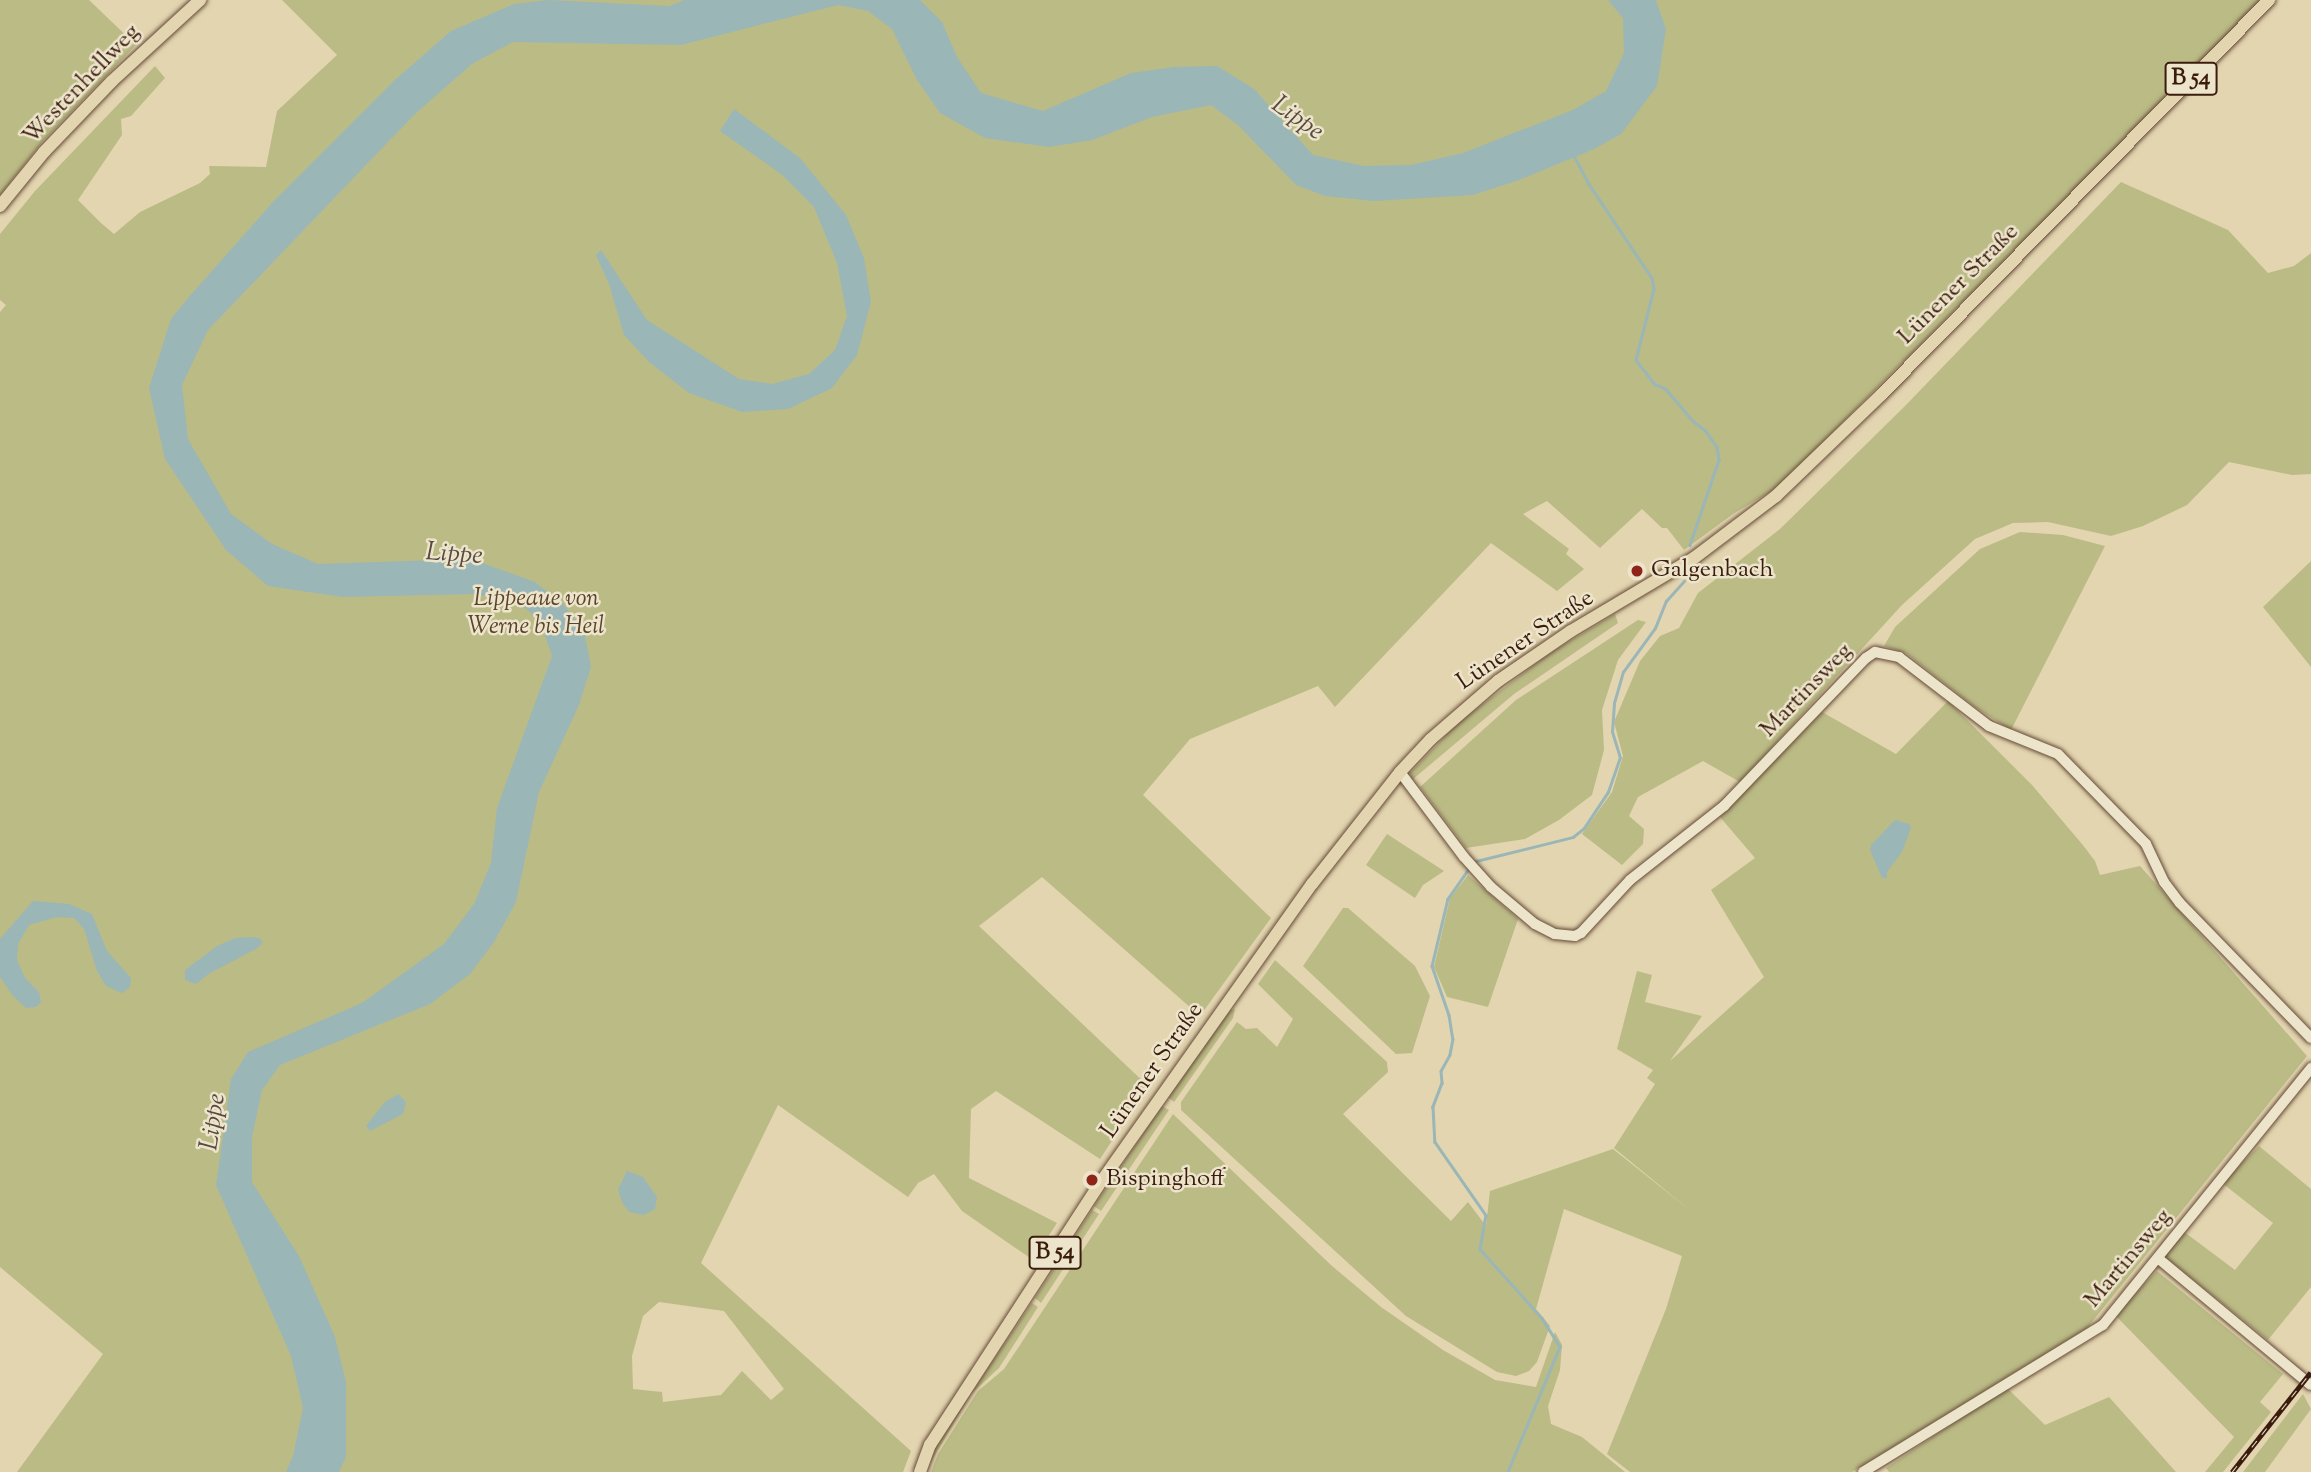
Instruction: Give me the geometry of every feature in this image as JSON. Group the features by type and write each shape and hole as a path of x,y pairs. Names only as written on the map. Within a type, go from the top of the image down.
{"main road":[{"name":"Westenhellweg","path":"0,206 44,152 112,80 200,0"},
{"name":"Lünener Straße","path":"920,1472 930,1445 1097,1186 1312,884 1400,772 1455,717 1515,668 1571,631 1694,558 1776,496 1881,395 2269,0"}],"street":[{"name":"Martinsweg","path":"1400,772 1475,870 1535,924 1567,937 1581,933 1630,880 1724,806 1866,658 1875,652 1899,657 1989,726 2058,754 2146,844 2164,882 2180,903 2311,1038"},
{"name":"Martinsweg","path":"1863,1472 2104,1325 2311,1068"},
{"path":"2159,1259 2311,1385"}],"green space":[{"path":"0,0 89,0 136,45 43,141 0,195"},
{"name":"Lippeaue von Werne bis Heil","path":"282,0 2263,0 1778,487 1733,514 1684,550 1667,528 1662,528 1642,509 1600,548 1547,501 1523,514 1569,549 1566,554 1584,569 1557,591 1491,543 1335,707 1318,686 1190,739 1143,795 1271,918 1200,1016 1042,877 979,926 1148,1086 1100,1159 996,1091 971,1109 969,1178 1057,1223 1033,1260 962,1211 934,1174 918,1183 908,1197 778,1105 701,1263 911,1451 903,1472 17,1472 103,1354 0,1267 0,312 6,305 0,300 0,234 35,191 155,66 165,78 131,116 121,119 122,135 78,200 114,234 140,212 200,183 210,174 209,166 266,167 277,111 337,55","holes":["659,1302 724,1311 784,1389 771,1400 742,1371 721,1395 663,1402 662,1392 633,1389 632,1356 643,1316"]},
{"path":"2121,182 2228,230 2268,273 2294,266 2311,253 2311,474 2292,475 2229,462 2187,505 2143,526 2111,536 2048,522 2013,523 1975,539 1902,605 1740,782 1703,761 1638,797 1629,816 1644,829 1643,844 1622,865 1582,834 1612,792 1623,756 1614,722 1640,661 1660,636 1679,628 1698,593 1780,529 1906,405"},
{"path":"2020,532 2063,535 2105,546 2011,730 1975,707 1906,653 1884,646 1895,627 1980,549"},
{"path":"2311,561 2311,667 2263,607"},
{"path":"1615,614 1618,623 1514,694 1412,780 1410,773 1458,723 1550,653"},
{"path":"1638,620 1646,622 1618,660 1602,710 1604,750 1592,795 1559,820 1525,839 1466,848 1420,787 1516,700"},
{"path":"1948,701 2032,785 2095,861 2100,875 2140,866 2307,1056 2087,1328 1852,1472 1630,1472 1607,1454 1666,1309 1682,1256 1564,1209 1536,1309 1550,1326 1537,1362 1529,1371 1516,1376 1497,1372 1406,1316 1181,1110 1181,1102 1237,1022 1246,1029 1257,1028 1277,1047 1293,1019 1258,984 1275,960 1387,1062 1388,1072 1343,1114 1451,1221 1468,1202 1486,1226 1490,1191 1613,1149 1692,1212 1614,1148 1655,1084 1647,1078 1653,1070 1617,1049 1637,971 1652,975 1645,1002 1702,1016 1670,1061 1764,977 1711,890 1755,858 1720,817 1822,712 1896,754"},
{"path":"1387,834 1444,871 1423,885 1415,898 1366,865"},
{"path":"1468,875 1518,919 1488,1007 1447,997 1434,967 1450,898"},
{"path":"1343,908 1348,908 1415,966 1430,996 1412,1053 1396,1054 1303,966"},
{"path":"1235,1009 1233,1018 1174,1102 1168,1097 1230,1010"},
{"path":"1162,1106 1169,1110 1101,1211 1094,1206"},
{"path":"1173,1114 1332,1266 1381,1307 1443,1350 1495,1380 1536,1387 1555,1332 1562,1345 1560,1370 1548,1406 1551,1424 1582,1437 1625,1472 931,1472 938,1454 978,1391 1004,1369"},
{"path":"2259,1146 2311,1189 2311,1287 2268,1340 2165,1257 2183,1231 2235,1270 2273,1223 2222,1183"},
{"path":"1092,1210 1099,1214 1041,1303 1035,1298"},
{"path":"2157,1271 2283,1374 2260,1402 2271,1412 2223,1472 2205,1472 2234,1437 2115,1315"},
{"path":"1032,1303 1038,1307 999,1368 971,1394 925,1472 937,1443"},
{"path":"2007,1388 2045,1425 2109,1397 2176,1472 1889,1472 1886,1468"},
{"path":"2303,1394 2311,1409 2265,1472 2243,1472"}],"water":[{"path":"548,0 669,6 685,0 920,0 942,22 957,57 981,93 1043,111 1131,73 1174,67 1217,66 1254,89 1313,155 1364,166 1411,165 1463,153 1573,110 1606,91 1624,53 1623,18 1608,0 1656,0 1666,29 1657,86 1621,134 1594,149 1519,180 1473,195 1374,201 1325,196 1296,185 1238,125 1211,105 1152,117 1092,140 1049,147 985,138 940,113 917,80 892,29 868,11 838,5 681,45 513,42 472,64 415,114 208,330 182,385 188,439 231,514 272,544 318,564 471,559 535,582 562,603 584,630 591,667 579,705 539,792 516,902 494,942 470,974 430,1004 280,1065 262,1090 252,1137 252,1182 299,1256 335,1337 346,1382 346,1457 339,1472 286,1472 293,1456 303,1408 291,1356 216,1185 231,1079 248,1052 362,1003 444,944 474,904 491,863 497,808 552,656 540,621 519,603 475,594 343,597 268,586 226,550 165,459 149,388 171,319 273,202 396,79 451,31 514,4"},
{"path":"734,109 800,158 846,215 864,258 871,302 857,355 832,388 788,409 742,412 689,393 649,362 624,335 609,284 596,255 601,250 647,320 739,379 772,384 809,374 835,350 847,316 837,263 814,207 781,174 720,131"},
{"path":"1895,820 1909,824 1911,828 1902,852 1887,872 1887,878 1882,878 1870,850 1871,845"},
{"path":"33,901 69,904 92,914 107,951 131,978 130,987 122,993 106,986 97,971 84,929 74,918 57,917 29,925 18,944 17,960 25,978 39,992 41,1002 36,1007 26,1008 13,996 0,977 0,939"},
{"path":"235,938 261,939 262,944 256,949 210,973 196,984 185,980 185,970 217,946"},
{"path":"398,1094 406,1102 403,1114 370,1131 366,1126 385,1102"},
{"path":"627,1171 643,1177 657,1197 655,1209 644,1215 629,1212 618,1189"}],"waterway":[{"name":"Galgenbach","path":"1573,154 1589,184 1652,278 1654,289 1636,360 1655,384 1666,389 1693,421 1705,430 1717,447 1719,460 1690,545"},
{"name":"Galgenbach","path":"1473,864 1476,861 1573,837 1584,828 1608,792 1620,758 1612,732 1614,703 1623,672 1655,628 1666,601 1684,581"},
{"name":"Galgenbach","path":"1469,869 1448,899 1432,966 1449,1015 1453,1039 1450,1055 1441,1071 1442,1083 1433,1107 1435,1142 1486,1215 1480,1249 1542,1318 1560,1347 1508,1472"}],"railway":[{"path":"2232,1472 2311,1372"}],"place":[{"name":"Galgenbach","path":"1637,571"},
{"name":"Bispinghoff","path":"1092,1180"}],"water label":[{"name":"Lippe","path":"1297,119"},
{"name":"Lippe","path":"454,555"},
{"name":"Lippe","path":"214,1122"}]}
